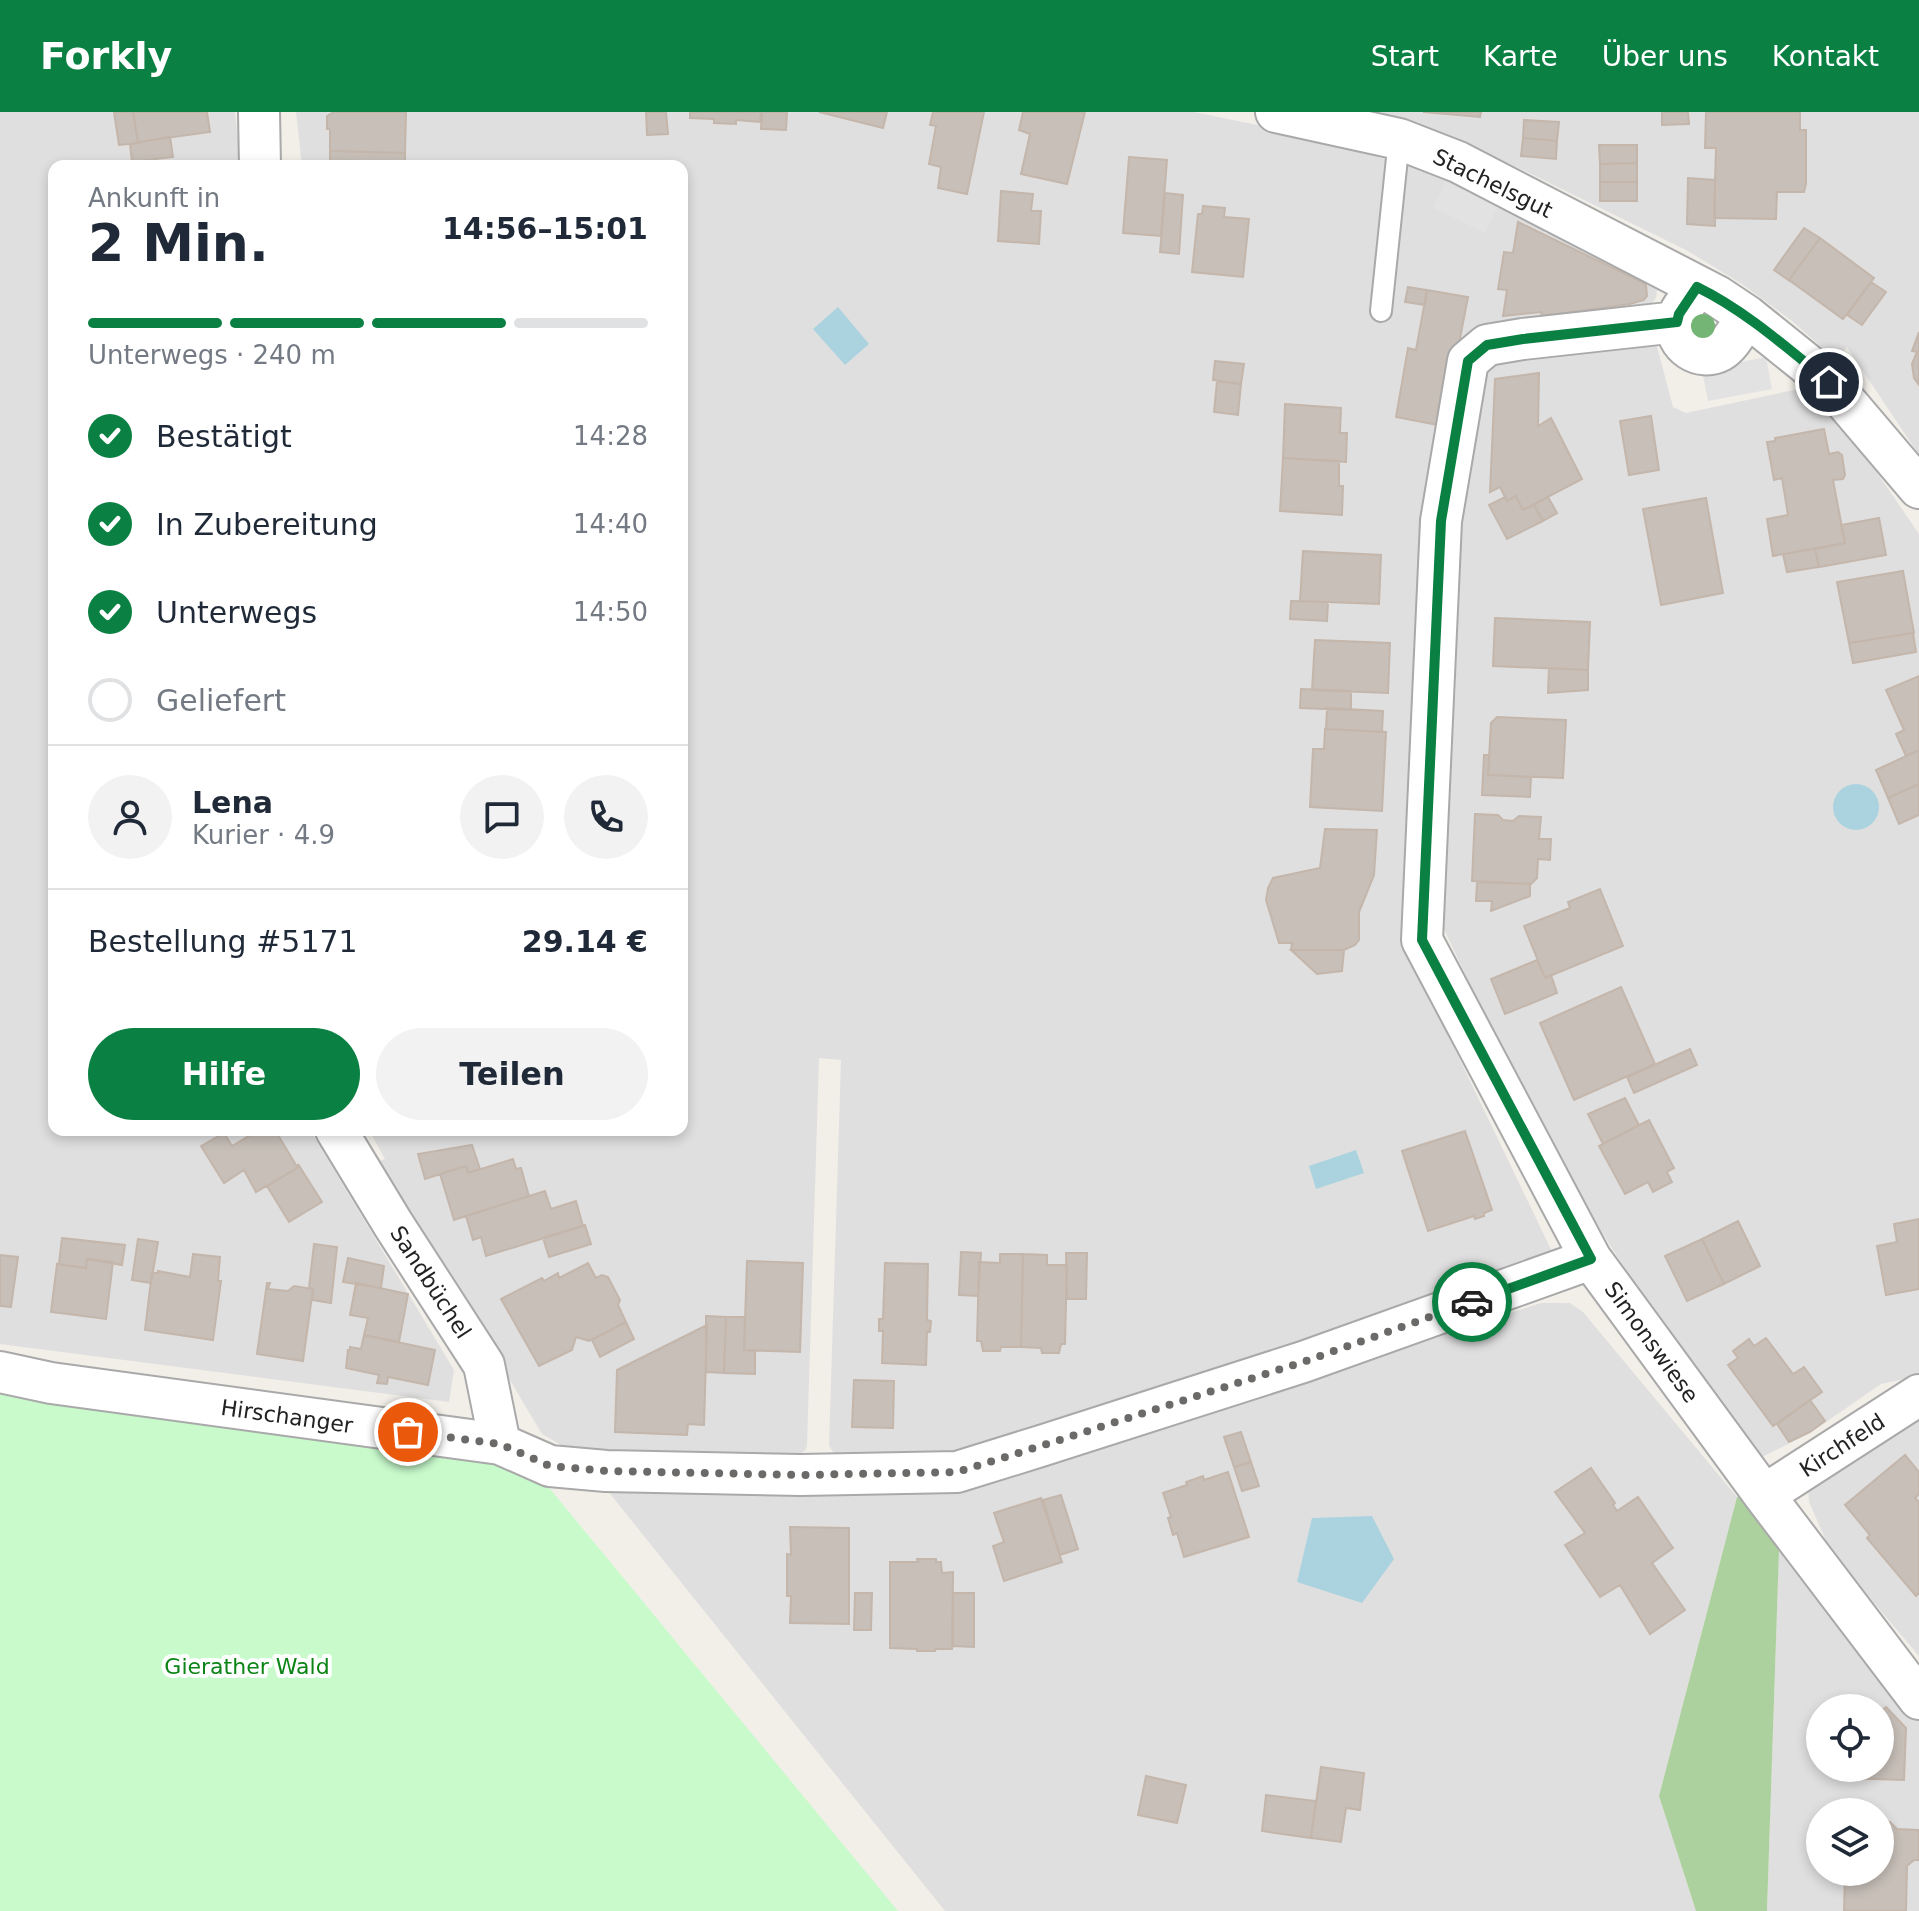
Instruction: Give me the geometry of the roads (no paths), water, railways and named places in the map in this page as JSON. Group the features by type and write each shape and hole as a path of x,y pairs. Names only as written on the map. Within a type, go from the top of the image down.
{"street":[{"path":"259,112 260,160"},
{"name":"Stachelsgut","path":"1276,112 1399,139 1458,162 1717,296 1747,316 1829,382 1919,488"},
{"path":"1697,287 1677,322 1681,341 1688,349 1709,355 1720,351 1747,316"},
{"name":"Simonswiese","path":"1677,322 1487,345 1468,361 1441,521 1422,940 1591,1259 1919,1699"},
{"name":"Sandbüchel","path":"340,1136 484,1365 500,1444"},
{"name":"Hirschanger","path":"0,1372 51,1383 500,1444 550,1466 606,1471 801,1475 957,1472 1303,1362 1591,1259"},
{"name":"Kirchfeld","path":"1764,1495 1919,1395"}],"lane":[{"path":"1381,311 1399,139"}],"water":[{"path":"838,307 869,344 845,365 813,329"},
{"path":"1856,784 1872,791 1879,807 1872,823 1856,830 1840,823 1833,807 1840,791"},
{"path":"1356,1150 1364,1173 1316,1189 1309,1166"},
{"path":"1372,1516 1394,1559 1362,1603 1297,1582 1312,1518"}],"park label":[{"name":"Gierather Wald","path":"247,1666"}]}
